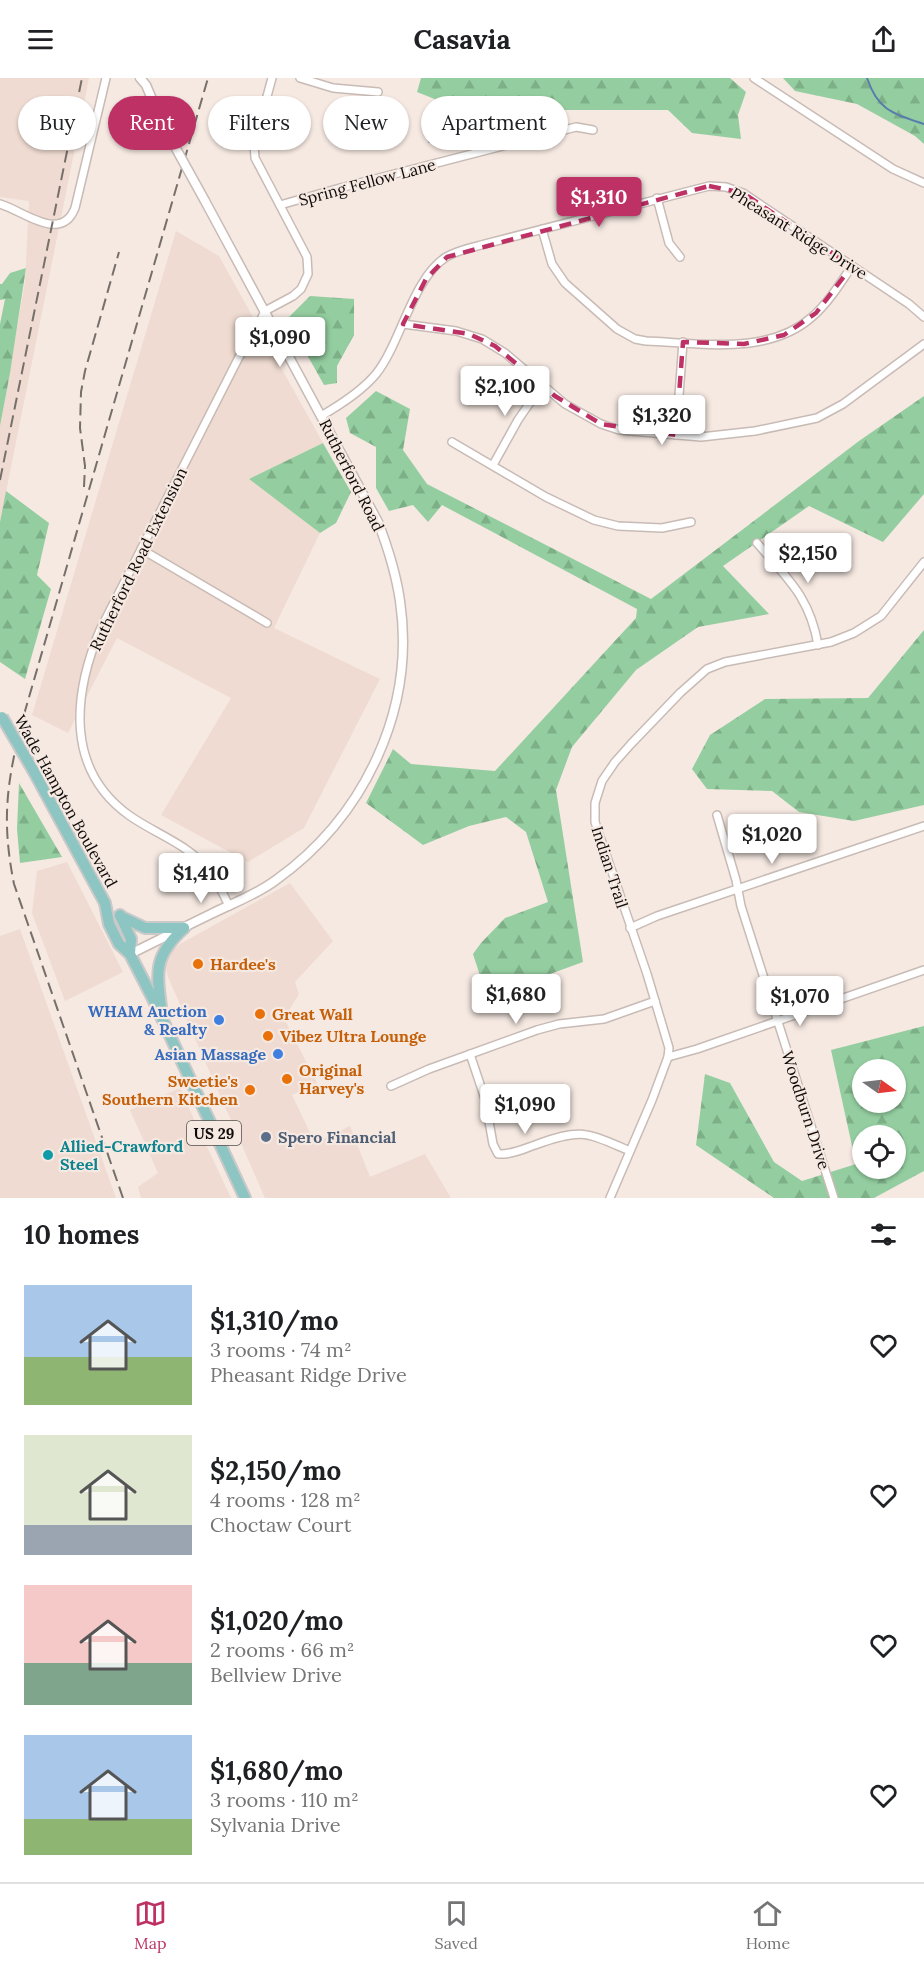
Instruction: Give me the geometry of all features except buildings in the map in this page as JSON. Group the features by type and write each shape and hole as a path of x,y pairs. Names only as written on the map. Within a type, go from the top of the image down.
{"main road":[{"name":"Wade Hampton Boulevard","path":"1,715 105,903 109,924 119,944 130,954 245,1198"},
{"name":"Wade Hampton Boulevard","path":"105,903 120,916 131,939 130,954"},
{"path":"120,916 145,928 184,928"},
{"path":"162,1020 158,977 160,962 170,941 184,928"}],"street":[{"path":"265,311 293,296 301,289 308,274 307,257 255,158 254,144 272,78"},
{"path":"300,78 333,88 378,92"},
{"path":"754,78 894,169 924,183"},
{"path":"0,204 47,224 57,224 70,217 75,208 106,79"},
{"name":"Rutherford Road","path":"130,954 244,899 276,880 311,852 334,828 360,792 375,764 391,722 402,659 403,631 400,602 390,556 378,522 163,125 144,80"},
{"name":"Spring Fellow Lane","path":"280,205 576,127 593,130"},
{"name":"Pheasant Ridge Drive","path":"321,416 361,388 375,375 426,279 434,268 447,257 542,229 709,186 735,189 758,203 909,304 924,317"},
{"path":"657,198 667,239 680,257"},
{"path":"542,229 552,264 558,274 617,329 636,339 646,341 744,344 784,335 805,323 816,313 852,266"},
{"name":"Rutherford Road Extension","path":"229,906 215,878 201,861 131,817 111,800 94,777 83,749 79,710 86,668 100,630 239,357 265,311"},
{"path":"403,324 456,331 482,339 505,353 565,404 600,424 619,430 701,437 817,418 843,405 924,344"},
{"path":"676,435 683,342"},
{"path":"493,465 518,420 542,385"},
{"path":"452,442 546,497 594,520 618,526 663,528 691,522"},
{"path":"757,543 804,600 812,619 818,645"},
{"path":"141,549 267,623"},
{"name":"Indian Trail","path":"668,1057 669,1044 595,822 594,809 597,793 607,773 631,744 680,693 707,669 725,662 818,645 839,639 876,621 890,607 924,562"},
{"name":"Woodburn Drive","path":"717,815 741,906 834,1198"},
{"path":"630,928 657,916 924,826"},
{"path":"610,1198 668,1057 924,970"},
{"path":"391,1086 429,1069 537,1030 559,1024 604,1019 655,1001"},
{"path":"470,1054 485,1099 493,1144 498,1154 511,1153 555,1137 576,1133 593,1135 630,1151"}],"highlighted area":[{"path":"709,186 743,193 852,266 816,313 784,335 744,344 683,342 676,435 601,424 555,396 495,346 469,334 403,324 426,279 447,257"}],"shaded area":[{"path":"0,78 89,78 85,96 18,96 18,150 75,150 0,522 0,426 25,282 29,201 0,197"},
{"path":"176,231 219,256 323,443 249,479 320,533 274,628 380,679 304,828 248,862 161,815 231,698 117,638 68,733 32,715"},
{"path":"67,862 123,972 65,1001 32,913 37,871"},
{"path":"290,883 333,941 295,982 299,994 284,1018 317,1083 292,1095 315,1143 350,1126 370,1177 425,1154 451,1198 265,1198 168,977 165,964 172,950 180,944"},
{"path":"20,929 116,1198 0,1198 0,936"},
{"path":"180,1088 231,1198 141,1198 138,1187 158,1173 130,1110"}],"green space":[{"path":"421,78 730,78 746,92 738,115 741,139 692,133 668,110 568,110 568,96 427,96 417,92"},
{"path":"783,78 924,78 924,144 915,136 857,104 795,91"},
{"path":"26,268 0,426 0,324 5,299 0,300 0,284 10,273"},
{"path":"310,296 354,299 354,335 337,366 337,383 324,385 287,319"},
{"path":"376,391 410,409 403,450 427,484 651,599 859,441 924,396 924,494 883,542 809,506 723,566 769,614 698,627 636,670 572,747 556,790 583,962 487,997 473,954 505,918 548,902 526,832 506,817 469,826 423,845 366,803 393,749 411,764 495,771 636,618 637,609 442,505 428,522 413,505 389,511 376,488 376,447 350,433 346,418"},
{"path":"323,443 351,492 336,523 320,533 249,479"},
{"path":"6,491 49,523 37,575 51,589 25,679 0,662 0,522"},
{"path":"924,630 924,805 854,821 799,812 772,791 707,789 692,769 710,735 765,699 868,698"},
{"path":"19,783 62,857 20,863 17,829"},
{"path":"924,1026 924,1171 874,1198 774,1198 696,1145 705,1074 730,1083 774,1162 802,1181 852,1165 852,1179 906,1179 906,1125 852,1125 852,1146 831,1050"}],"waterway":[{"path":"867,78 876,98 888,110 924,124"}],"railway":[{"path":"0,480 82,78"},
{"path":"123,1198 14,884 8,840 8,800 13,761 23,718 208,78"},
{"path":"84,487 85,466 80,428 81,392 119,252"}],"place":[{"name":"Hardee's","path":"198,964"},
{"name":"Great Wall","path":"260,1014"},
{"name":"WHAM Auction & Realty","path":"219,1020"},
{"name":"Vibez Ultra Lounge","path":"268,1036"},
{"name":"Asian Massage","path":"278,1054"},
{"name":"Original Harvey's","path":"287,1079"},
{"name":"Sweetie's Southern Kitchen","path":"250,1090"},
{"name":"Spero Financial","path":"266,1137"},
{"name":"Allied-Crawford Steel","path":"48,1155"}]}
